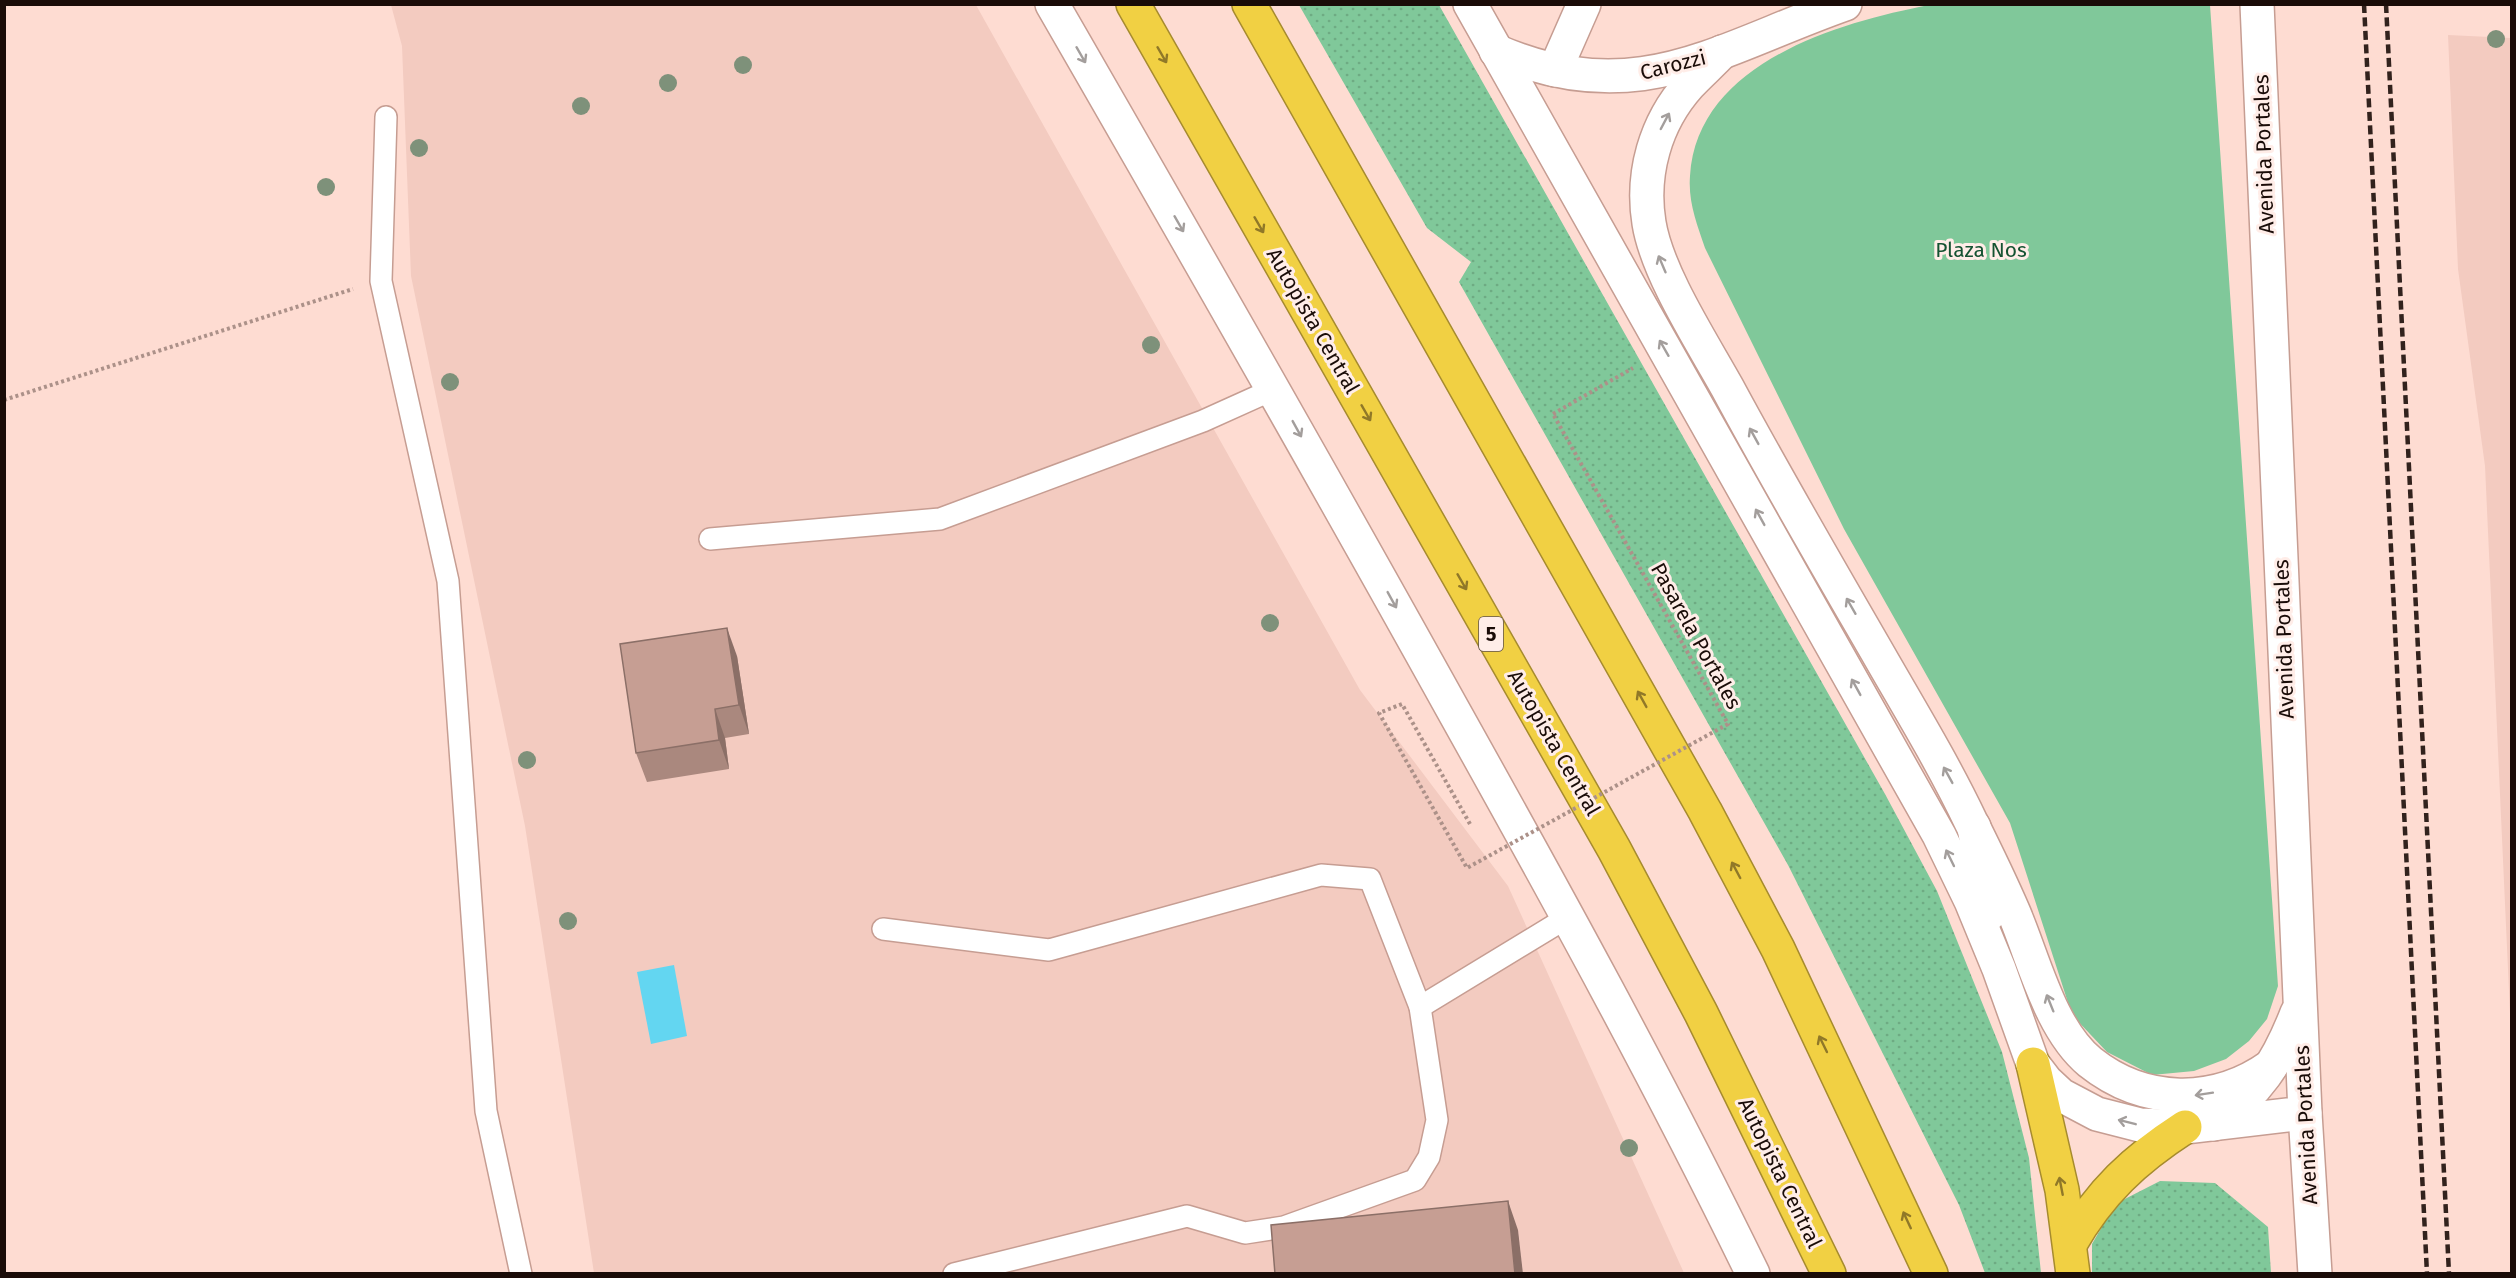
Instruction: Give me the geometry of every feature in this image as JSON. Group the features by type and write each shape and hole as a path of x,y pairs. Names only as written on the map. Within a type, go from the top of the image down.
{"highway":[{"name":"Autopista Central","path":"1134,4 1614,849 1707,1024 1829,1274"},
{"path":"1249,4 1705,811 1783,960 1931,1274"},
{"path":"2033,1064 2051,1140 2071,1259"},
{"path":"2071,1259 2090,1212 2121,1175 2151,1149 2200,1126"}],"main road":[{"path":"1052,4 1275,389 1568,917 1642,1053 1753,1274"},
{"path":"1470,4 1939,835 2000,969 2033,1064 2061,1095 2097,1114 2140,1125 2200,1126 2305,1113"},
{"path":"1555,70 1584,4"},
{"name":"Carozzi","path":"1496,51 1524,63 1584,76 1620,77 1655,74 1689,65 1845,4"},
{"name":"Avenida Portales","path":"2257,4 2300,1006 2315,1274"},
{"path":"1722,52 1689,85 1673,105 1658,135 1647,176 1646,201 1649,226 1656,250 1697,333 1754,437 1952,782 2013,911 2055,1015 2069,1039 2108,1075 2132,1087 2157,1094 2182,1097 2232,1088 2255,1077 2276,1062"},
{"path":"1974,827 2000,969"},
{"path":"2200,1126 2235,1109 2257,1087 2276,1062 2300,1006"}],"lane":[{"path":"386,117 381,280 448,581 486,1111 520,1274"},
{"path":"710,539 939,519 1203,421 1275,389"},
{"path":"883,929 1048,950 1321,875 1370,879 1420,1006 1437,1120 1429,1157 1414,1180 1284,1227 1245,1233 1187,1216 954,1274"},
{"path":"1420,1006 1568,917"}],"path":[{"path":"4,400 381,280"},
{"name":"Pasarela Portales","path":"1470,824 1402,704 1378,713 1467,868 1728,724 1553,414 1665,350"}],"shaded area":[{"path":"391,5 976,5 1360,690 1508,886 1684,1273 594,1273 525,826 411,276 402,46"},
{"path":"2448,35 2511,38 2511,1035 2485,466 2458,269"}],"green space":[{"path":"1299,5 1439,5 1885,794 1937,891 2002,1052 2029,1158 2041,1273 1985,1273 1959,1205 1788,865 1459,282 1471,262 1427,228"},
{"name":"Plaza Nos","path":"1929,5 2210,5 2278,986 2267,1019 2249,1041 2226,1059 2194,1071 2152,1075 2107,1052 2072,1015 2010,823 1844,529 1705,248 1694,213 1690,195 1690,176 1699,137 1717,104 1744,77 1778,55 1815,37 1854,23"},
{"path":"2160,1181 2215,1183 2268,1227 2271,1273 2092,1273 2092,1244 2115,1204"}],"water":[{"path":"674,965 687,1036 651,1044 637,972"}],"building":[{"path":"727,628 739,705 715,709 719,740 636,753 620,644"},
{"path":"1508,1201 1515,1274 1275,1274 1271,1225"}],"railway":[{"path":"2364,4 2427,1274"},
{"path":"2386,4 2449,1274"}]}
